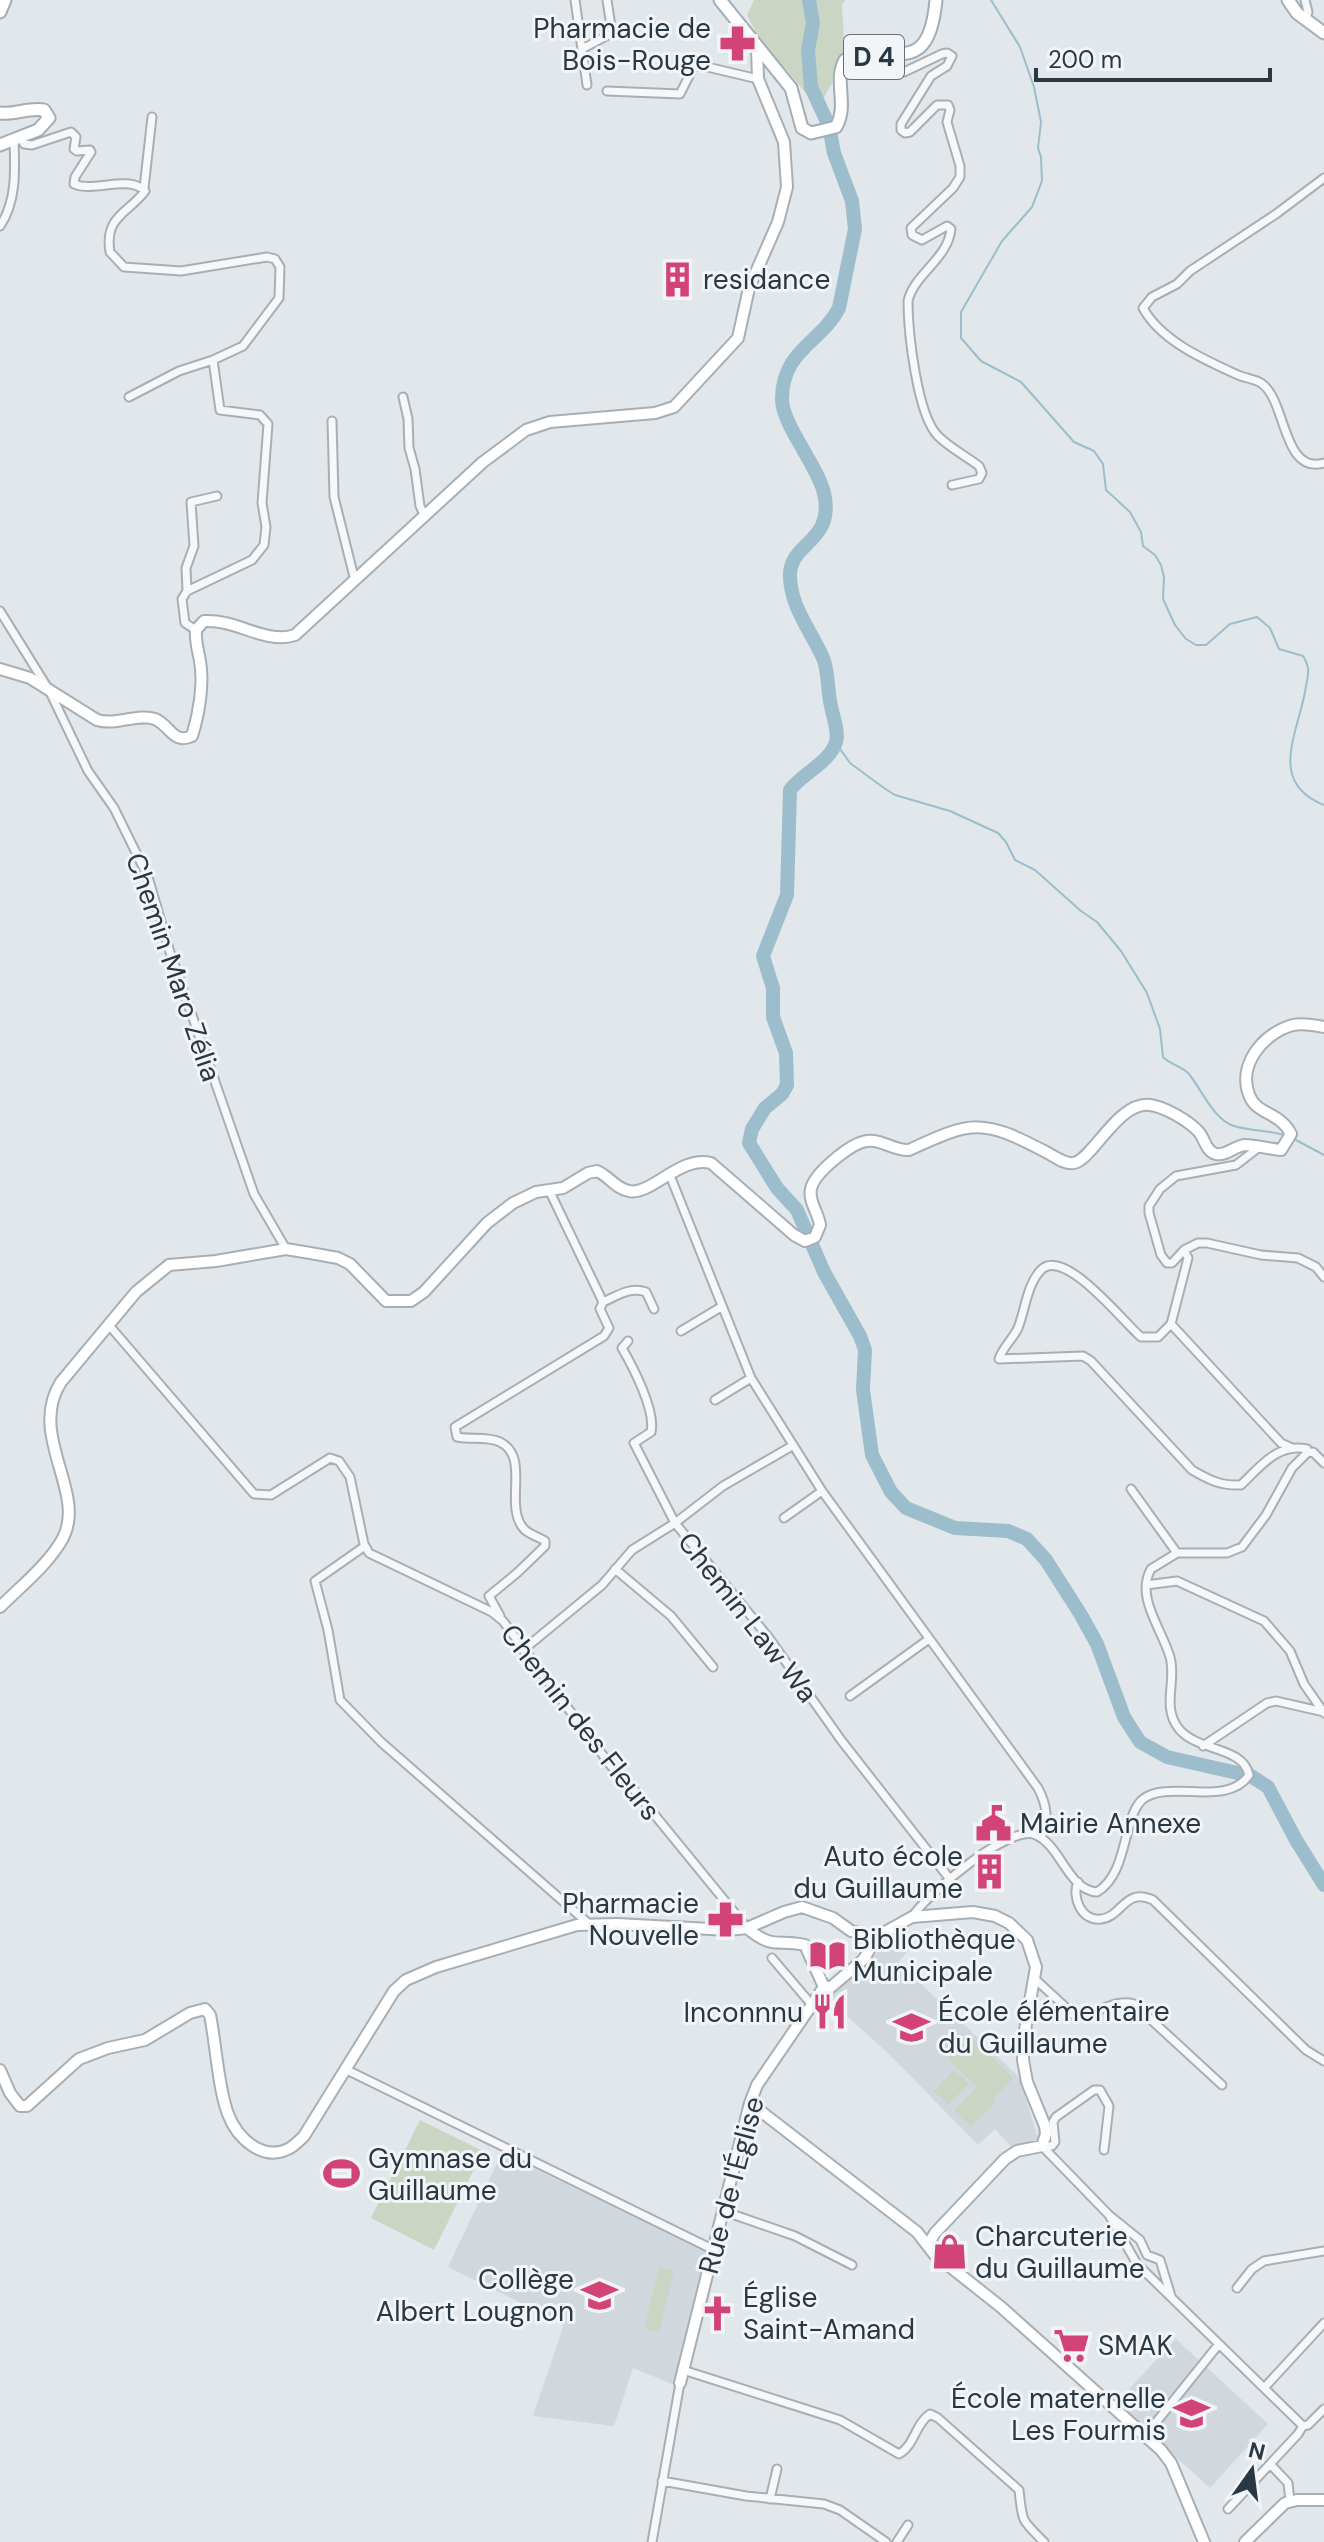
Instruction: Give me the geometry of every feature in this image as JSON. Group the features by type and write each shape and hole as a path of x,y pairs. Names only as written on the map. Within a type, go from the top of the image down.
{"main road":[{"path":"0,12 5,0"},
{"name":"D 4","path":"720,0 791,88 802,128 811,133 836,127 843,109 839,71 845,60 914,51 925,43 933,30 936,0"},
{"path":"1288,0 1305,19 1324,33"},
{"path":"0,113 16,114 37,109 49,118 47,123 0,145"}],"street":[{"path":"575,0 587,85"},
{"path":"582,49 612,33 607,0"},
{"path":"1305,0 1308,12 1305,19"},
{"path":"0,669 18,672 97,720 109,723 151,718 164,724 178,739 185,739 192,736 199,696 200,663 195,640 196,630 204,621 241,626 269,637 295,635 483,462 526,430 550,422 655,413 674,407 738,338 749,288 778,222 787,187 784,142 758,79 757,48"},
{"path":"888,56 891,68 904,72 942,54 952,56 947,66 931,76 901,124 901,130 910,132 937,105 948,105 948,130 960,166 960,177 953,188 911,228 912,235 922,240 947,226 951,229 951,235 937,261 910,292 908,301 916,378 932,428 979,466 982,473 979,479 952,485"},
{"path":"607,91 680,94 693,68 699,65 758,79"},
{"path":"129,397 179,371 243,346 279,298 280,267 275,259 267,257 181,271 124,267 110,252 111,231 121,211 145,191 152,117"},
{"path":"17,139 32,145 71,132 76,137 74,149 91,152 75,177 74,184 79,187 110,184 144,188"},
{"path":"0,226 7,216 13,195 17,139"},
{"path":"1324,178 1190,271 1177,284 1152,297 1143,308 1156,325 1191,353 1262,383 1276,404 1288,440 1297,455 1304,462 1324,463"},
{"path":"196,630 185,623 182,599 187,591 252,560 261,551 266,537 262,503 268,424 260,415 220,410 213,360"},
{"path":"403,397 410,456 425,517"},
{"path":"332,421 334,497 355,581"},
{"path":"187,591 186,568 194,546 191,502 217,496"},
{"name":"Chemin Maro Zélia","path":"0,611 49,690 76,749 114,808 148,877 184,994 254,1194 286,1249"},
{"path":"0,1607 49,1557 66,1532 66,1500 49,1422 49,1406 61,1382 108,1324 136,1292 169,1265 216,1261 286,1249 345,1261 386,1301 411,1301 424,1292 487,1223 521,1198 563,1188 597,1171 621,1189 640,1192 669,1172 698,1162 711,1163 794,1235 805,1241 815,1237 820,1225 811,1197 814,1181 831,1162 868,1141 909,1150 956,1129 991,1129 1017,1136 1062,1161 1073,1163 1081,1159 1133,1108 1147,1105 1162,1108 1194,1127 1213,1153 1220,1154 1245,1145 1281,1150 1291,1134 1279,1117 1251,1100 1247,1077 1250,1060 1258,1047 1285,1028 1303,1024 1324,1027"},
{"path":"1258,1148 1236,1165 1176,1176 1160,1189 1149,1206 1149,1213 1161,1255 1167,1263 1172,1263 1184,1250 1198,1243 1207,1243 1261,1255 1298,1258 1316,1267 1324,1277"},
{"path":"669,1172 751,1378 822,1491 1038,1788 1046,1805 1041,1837"},
{"path":"549,1190 603,1302"},
{"path":"1184,1250 1188,1258 1171,1324 1158,1337 1141,1337 1123,1322 1106,1300 1063,1266 1049,1265 1041,1269 1036,1277 1018,1327 999,1359 1083,1356 1192,1470 1209,1481 1226,1486 1241,1485 1261,1462 1295,1448 1304,1447 1307,1453"},
{"path":"503,1621 489,1596 534,1558 545,1546 545,1541 529,1533 519,1521 515,1507 514,1460 507,1447 491,1439 457,1437 455,1427 604,1336 609,1325 600,1309 603,1302 633,1289 641,1290 646,1292 654,1309"},
{"path":"681,1331 721,1307"},
{"path":"108,1324 254,1494 271,1495 330,1458 339,1461 350,1477 365,1546 315,1581 328,1630 340,1700 391,1751 590,1925"},
{"path":"1171,1324 1281,1443 1295,1448"},
{"name":"Chemin Law Wa","path":"628,1341 622,1348 636,1374 652,1421 651,1432 634,1443 675,1523 769,1638 841,1740 949,1878"},
{"path":"715,1400 751,1378"},
{"path":"523,1650 602,1585 632,1550 675,1523 723,1486 792,1446"},
{"path":"912,1917 921,1903 949,1878 991,1849 1028,1833 1041,1837 1078,1882 1093,1893 1100,1891 1117,1868 1137,1807 1144,1799 1168,1792 1205,1793 1241,1784 1249,1775 1246,1764 1237,1757 1203,1746 1186,1736 1173,1719 1169,1702 1171,1661 1147,1599 1146,1585 1151,1569 1177,1553 1227,1553 1242,1547 1266,1515 1292,1468 1307,1453 1313,1452 1324,1463"},
{"path":"1131,1489 1177,1553"},
{"path":"784,1518 822,1491"},
{"name":"Chemin des Fleurs","path":"365,1546 369,1553 492,1612 503,1621 611,1766 627,1781 747,1928"},
{"path":"615,1569 671,1616 713,1667"},
{"path":"1146,1585 1177,1581 1264,1621 1290,1651 1304,1684 1324,1712"},
{"path":"850,1696 929,1639"},
{"path":"1203,1746 1267,1703 1276,1701 1324,1712"},
{"path":"1078,1882 1075,1894 1079,1906 1093,1919 1105,1919 1134,1898 1153,1900 1306,2050 1324,2061"},
{"path":"0,2070 15,2100 20,2106 27,2106 79,2059 108,2048 145,2040 190,2013 205,2009 210,2015 229,2117 247,2143 261,2152 274,2153 289,2148 304,2136 385,2001 406,1980 464,1958 577,1925 709,1930 747,1928 802,1907 833,1918 851,1931 876,1937"},
{"path":"747,1928 761,1940 772,1944 805,1945 824,1987 831,1987 864,1959 876,1937 912,1917 973,1912 995,1916 1009,1923 1027,1940 1036,1967 1023,2060 1027,2082 1045,2126 1042,2146"},
{"path":"772,1958 812,2005"},
{"path":"1034,1978 1074,2015 1083,2016 1118,2002 1134,2004 1222,2085"},
{"name":"Rue de l'Église","path":"652,2542 680,2383 750,2103 757,2085 824,1987"},
{"path":"345,2069 712,2249"},
{"path":"928,2245 935,2233 1005,2159 1017,2151 1052,2146 1055,2142 1053,2122 1056,2117 1094,2090 1100,2090 1109,2106 1104,2150"},
{"path":"750,2103 917,2232 934,2254 999,2305 1145,2436 1171,2463 1204,2542"},
{"path":"1042,2146 1109,2215 1140,2240 1147,2255 1160,2260 1171,2298"},
{"path":"723,2211 795,2236 852,2265"},
{"path":"1109,2215 1137,2264 1303,2426"},
{"path":"1237,2288 1252,2269 1264,2261 1324,2251"},
{"path":"1264,2388 1324,2323"},
{"path":"1145,2436 1219,2344"},
{"path":"683,2370 840,2420 899,2454 907,2449 924,2418 930,2414 1019,2490 1018,2508 1022,2520 1044,2542"},
{"path":"1228,2509 1303,2426 1324,2409"},
{"path":"1270,2464 1288,2483 1290,2501"},
{"path":"770,2499 777,2469"},
{"path":"662,2481 770,2499 824,2504 840,2510 886,2542"},
{"path":"1245,2542 1290,2501 1324,2500"},
{"path":"897,2542 908,2525"}],"shaded area":[{"name":"École élémentaire du Guillaume","path":"901,1929 915,1943 898,1962 1019,2077 1038,2138 1036,2140 1011,2147 995,2129 978,2145 889,2054 828,1999"},
{"name":"Collège Albert Lougnon","path":"502,2153 705,2251 675,2385 633,2368 614,2426 533,2416 564,2324 448,2267"},
{"name":"École maternelle Les Fourmis","path":"1176,2339 1268,2424 1210,2488 1116,2403"}],"green space":[{"path":"754,0 845,0 842,5 845,60 818,108 763,47 747,15"},
{"path":"970,2036 1013,2078 971,2127 954,2111 977,2087 948,2059"},
{"path":"954,2070 969,2084 948,2105 934,2091"},
{"path":"420,2120 483,2151 434,2250 371,2218"},
{"path":"659,2268 674,2271 659,2332 644,2328"}],"waterway":[{"path":"809,0 813,23 808,50 811,87 829,126 834,153 852,201 855,229 839,308 789,369 782,399 788,421 824,493 824,521 792,563 790,573 793,596 825,663 837,738 828,755 790,790 787,895 763,956 773,988 773,1017 786,1053 787,1085 782,1094 765,1108 752,1129 749,1143 777,1188 797,1210 824,1272 860,1336 865,1350 863,1390 872,1455 891,1492 906,1508 955,1528 1008,1531 1027,1539 1046,1560 1081,1615 1097,1644 1124,1717 1140,1742 1167,1757 1251,1776 1268,1787 1324,1885"},
{"path":"991,0 1020,47 1034,87 1041,122 1038,148 1042,181 1032,207 1002,241 961,312 961,338 981,361 1021,382 1074,442 1094,451 1103,464 1106,490 1130,512 1141,532 1143,546 1155,555 1161,565 1163,599 1175,625 1186,639 1196,645 1206,645 1230,624 1257,617 1270,628 1279,649 1303,656 1308,674 1290,756 1291,771 1296,784 1307,796 1324,805"},
{"path":"836,743 850,763 895,795 950,811 998,833 1015,860 1035,870 1097,922 1121,951 1147,993 1160,1029 1163,1057 1189,1074 1208,1103 1227,1122 1284,1135"},
{"path":"1294,1139 1324,1155"}],"place":[{"name":"Pharmacie de Bois-Rouge","path":"737,44"},
{"name":"residance","path":"677,279"},
{"name":"Mairie Annexe","path":"994,1823"},
{"name":"Auto école du Guillaume","path":"989,1872"},
{"name":"Pharmacie Nouvelle","path":"725,1919"},
{"name":"Bibliothèque Municipale","path":"827,1955"},
{"name":"Inconnnu","path":"829,2012"},
{"name":"École élémentaire du Guillaume","path":"912,2027"},
{"name":"Gymnase du Guillaume","path":"342,2174"},
{"name":"Charcuterie du Guillaume","path":"949,2252"},
{"name":"Collège Albert Lougnon","path":"600,2295"},
{"name":"Église Saint-Amand","path":"717,2313"},
{"name":"SMAK","path":"1072,2345"},
{"name":"École maternelle Les Fourmis","path":"1192,2414"}]}
